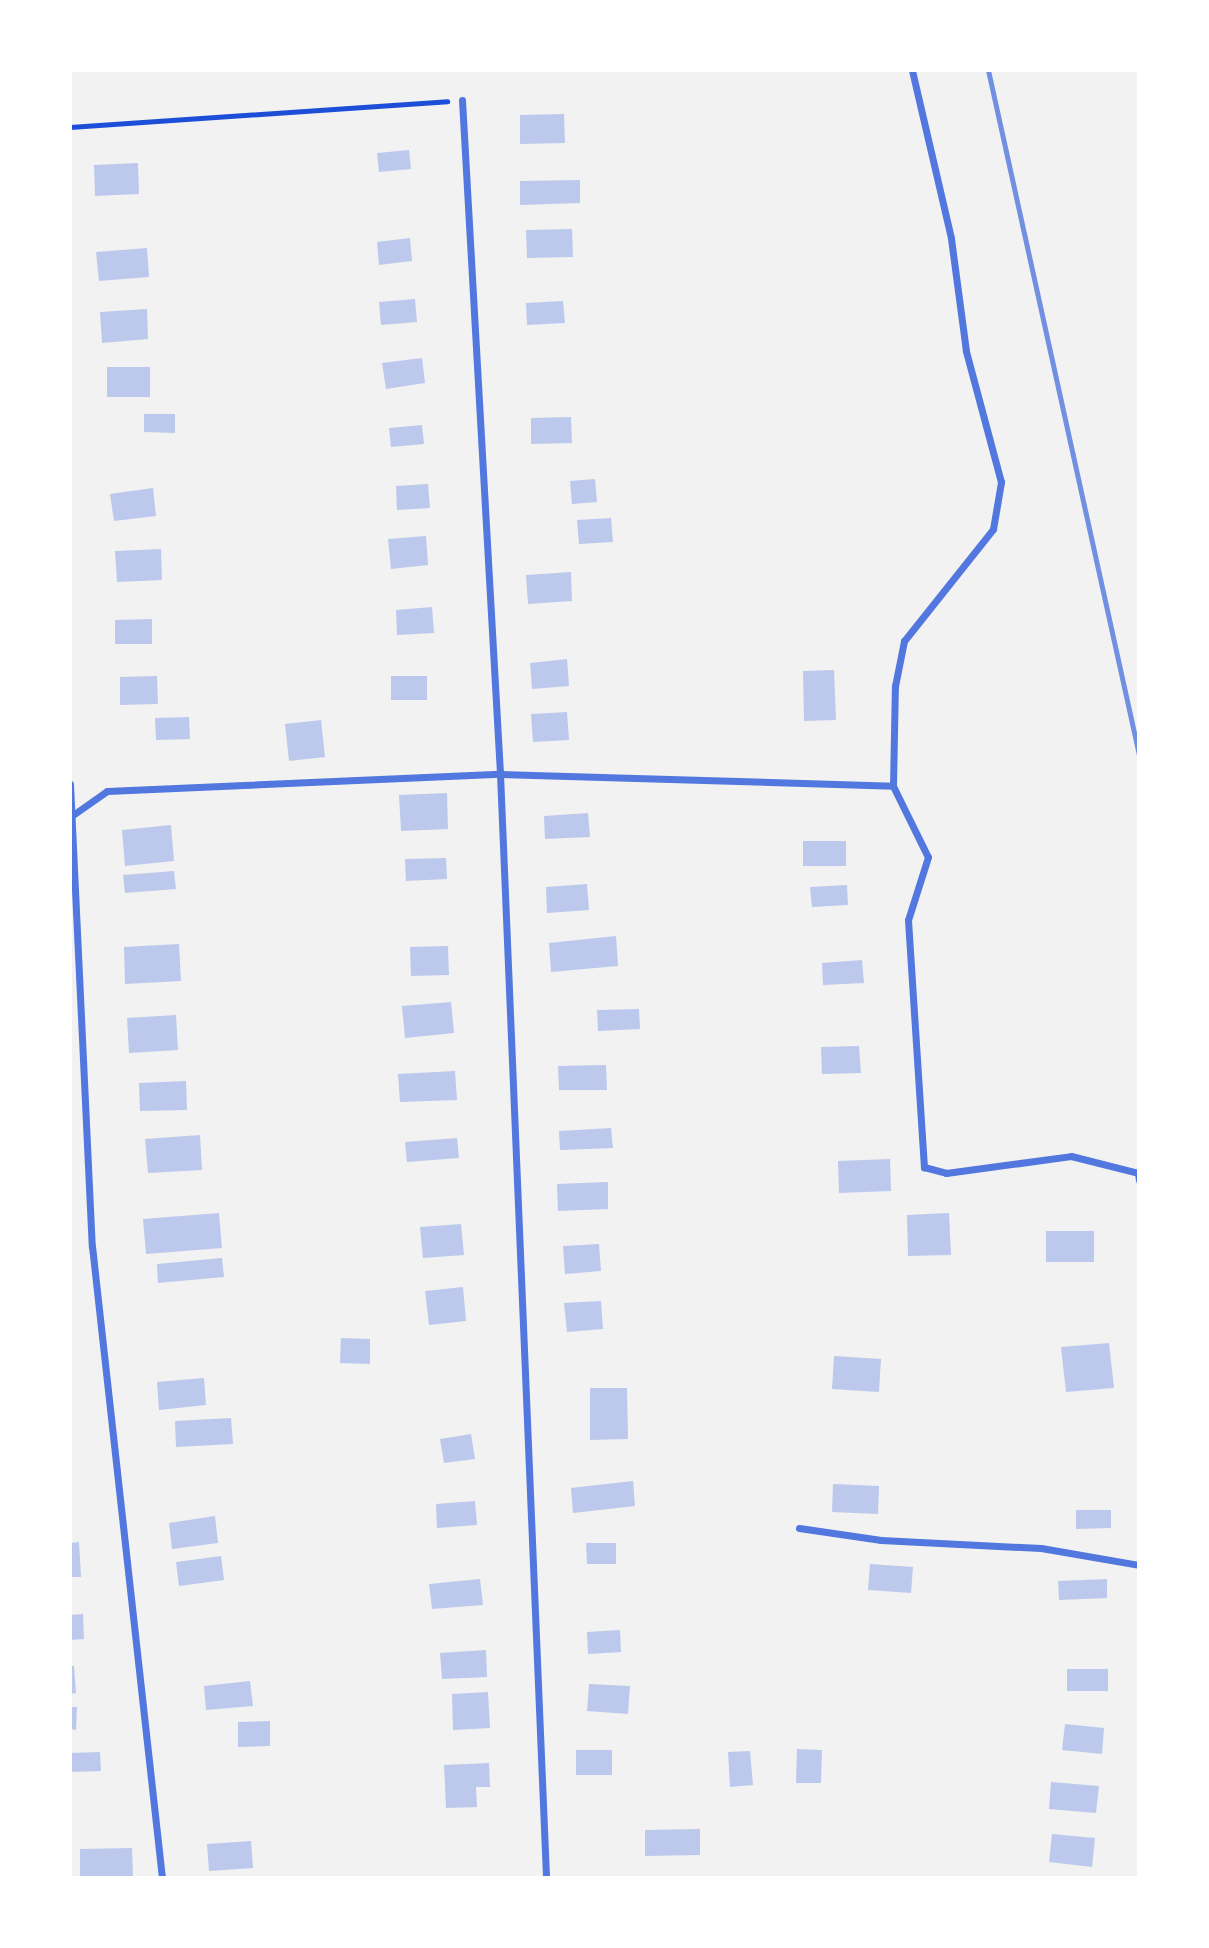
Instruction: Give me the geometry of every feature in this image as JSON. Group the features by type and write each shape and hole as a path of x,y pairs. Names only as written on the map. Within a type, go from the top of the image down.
{"street":[{"path":"912,70 951,238 968,363 1001,482 993,529 904,641 895,685 893,786 928,857 908,920 924,1167 946,1173 1071,1156 1138,1173 1139,1180"},
{"path":"462,100 500,774 546,1878"},
{"path":"71,816 107,790 500,774 893,786"},
{"path":"70,784 92,1246 162,1878"},
{"path":"799,1528 881,1540 1041,1548 1139,1565"}],"path":[{"path":"70,127 462,100"}],"building":[{"path":"564,114 565,143 520,144 520,115"},
{"path":"409,150 411,169 379,172 377,153"},
{"path":"138,163 139,194 95,196 94,165"},
{"path":"580,180 580,203 520,205 520,181"},
{"path":"572,229 573,257 527,258 526,230"},
{"path":"410,238 412,261 379,265 377,242"},
{"path":"147,248 149,277 99,281 96,252"},
{"path":"415,299 417,322 381,325 379,302"},
{"path":"563,301 565,323 527,325 526,303"},
{"path":"147,309 148,339 102,343 100,312"},
{"path":"422,358 425,383 386,389 382,363"},
{"path":"107,367 150,367 150,397 107,397"},
{"path":"144,414 175,414 175,433 144,432"},
{"path":"571,417 572,443 531,444 531,418"},
{"path":"422,425 424,444 391,447 389,428"},
{"path":"595,479 597,502 572,504 570,481"},
{"path":"428,484 430,508 397,510 396,486"},
{"path":"153,488 156,516 114,521 110,494"},
{"path":"611,518 613,542 579,544 577,520"},
{"path":"426,536 428,565 391,569 388,539"},
{"path":"161,549 162,580 117,582 115,551"},
{"path":"571,572 572,601 528,604 526,575"},
{"path":"432,607 434,633 397,635 396,610"},
{"path":"152,619 152,644 115,644 115,620"},
{"path":"567,659 569,686 532,689 530,663"},
{"path":"834,670 836,720 804,721 803,671"},
{"path":"157,676 158,704 120,705 120,677"},
{"path":"391,676 427,676 427,700 391,700"},
{"path":"567,712 569,740 533,742 531,714"},
{"path":"189,717 190,739 156,740 155,718"},
{"path":"321,720 325,757 289,761 285,724"},
{"path":"447,793 448,829 401,831 399,795"},
{"path":"588,813 590,837 545,839 544,816"},
{"path":"171,825 174,861 125,866 122,830"},
{"path":"803,841 846,841 846,866 803,866"},
{"path":"446,858 447,879 406,881 405,859"},
{"path":"174,871 176,889 125,893 123,875"},
{"path":"587,884 589,910 547,913 546,887"},
{"path":"847,885 848,905 812,907 810,887"},
{"path":"616,936 618,966 551,972 549,943"},
{"path":"179,944 181,981 125,984 124,947"},
{"path":"448,946 449,975 411,976 410,947"},
{"path":"862,960 864,983 823,985 822,963"},
{"path":"451,1002 454,1033 405,1038 402,1006"},
{"path":"639,1009 640,1029 598,1031 597,1010"},
{"path":"176,1015 178,1050 129,1053 127,1018"},
{"path":"859,1046 861,1073 822,1074 821,1047"},
{"path":"606,1065 607,1090 559,1090 558,1066"},
{"path":"455,1071 457,1100 400,1102 398,1074"},
{"path":"186,1081 187,1110 140,1111 139,1083"},
{"path":"611,1128 613,1148 560,1150 559,1131"},
{"path":"200,1135 202,1170 148,1173 145,1139"},
{"path":"457,1138 459,1158 407,1162 405,1142"},
{"path":"890,1159 891,1191 839,1193 838,1161"},
{"path":"608,1182 608,1209 558,1211 557,1184"},
{"path":"219,1213 222,1248 146,1254 143,1219"},
{"path":"949,1213 951,1255 908,1256 907,1215"},
{"path":"461,1224 464,1255 423,1258 420,1227"},
{"path":"1046,1231 1094,1231 1094,1262 1046,1262"},
{"path":"599,1244 601,1271 565,1274 563,1246"},
{"path":"222,1258 224,1277 158,1283 157,1264"},
{"path":"463,1287 466,1321 429,1325 425,1291"},
{"path":"601,1301 603,1329 567,1332 564,1303"},
{"path":"341,1338 370,1339 370,1364 340,1363"},
{"path":"1109,1343 1114,1388 1066,1392 1061,1347"},
{"path":"834,1356 881,1359 879,1392 832,1389"},
{"path":"204,1378 206,1405 159,1410 157,1382"},
{"path":"590,1388 627,1388 628,1439 590,1440"},
{"path":"231,1418 233,1444 176,1447 175,1421"},
{"path":"471,1434 475,1459 444,1463 440,1439"},
{"path":"633,1481 635,1506 573,1513 571,1488"},
{"path":"833,1484 879,1486 878,1514 832,1512"},
{"path":"475,1501 477,1525 437,1528 436,1504"},
{"path":"1076,1510 1111,1510 1111,1528 1076,1529"},
{"path":"215,1516 218,1543 172,1549 169,1523"},
{"path":"79,1542 81,1577 70,1577 70,1543"},
{"path":"586,1543 616,1543 616,1564 587,1564"},
{"path":"221,1556 224,1580 179,1586 176,1562"},
{"path":"870,1564 913,1567 911,1593 868,1590"},
{"path":"480,1579 483,1605 432,1609 429,1584"},
{"path":"1107,1579 1107,1598 1059,1600 1058,1581"},
{"path":"83,1614 84,1639 70,1640 70,1615"},
{"path":"620,1630 621,1652 588,1654 587,1632"},
{"path":"486,1650 487,1677 442,1679 440,1653"},
{"path":"70,1666 74,1666 76,1693 70,1694"},
{"path":"1067,1669 1108,1669 1108,1691 1067,1691"},
{"path":"250,1681 253,1706 206,1710 204,1686"},
{"path":"589,1684 630,1686 628,1714 587,1711"},
{"path":"488,1692 490,1728 453,1730 452,1694"},
{"path":"70,1707 77,1707 76,1730 70,1729"},
{"path":"270,1721 270,1746 238,1747 238,1722"},
{"path":"1065,1724 1104,1728 1102,1754 1062,1750"},
{"path":"797,1749 822,1750 821,1783 796,1783"},
{"path":"576,1750 612,1750 612,1775 576,1775"},
{"path":"750,1751 753,1785 730,1787 728,1752"},
{"path":"100,1752 101,1771 70,1772 70,1753"},
{"path":"489,1763 490,1787 476,1787 477,1807 446,1808 444,1765"},
{"path":"1051,1782 1099,1786 1096,1813 1049,1809"},
{"path":"700,1829 700,1855 645,1856 645,1830"},
{"path":"1052,1834 1095,1838 1092,1867 1049,1862"},
{"path":"251,1841 253,1868 209,1871 207,1844"},
{"path":"132,1848 133,1876 80,1876 80,1849"}],"railway":[{"path":"988,70 1139,755"}]}
